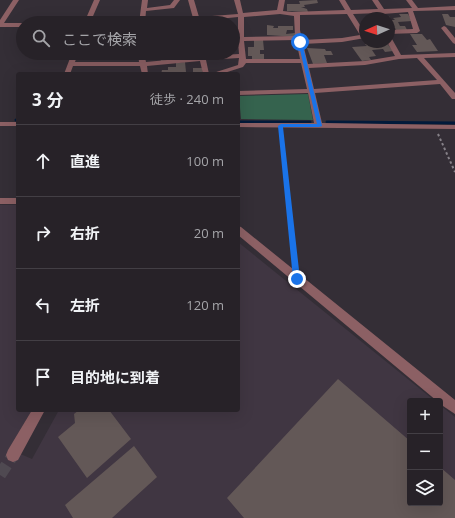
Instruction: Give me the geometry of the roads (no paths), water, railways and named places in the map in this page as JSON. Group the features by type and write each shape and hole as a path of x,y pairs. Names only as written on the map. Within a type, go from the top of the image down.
{"street":[{"path":"0,25 16,0"},
{"path":"90,16 97,0"},
{"path":"143,16 145,0"},
{"path":"143,10 172,7 177,0"},
{"path":"191,0 196,16"},
{"path":"220,72 241,66 243,59 241,15 237,0"},
{"path":"280,12 282,0"},
{"path":"342,0 348,13 359,29"},
{"path":"375,0 379,12"},
{"path":"409,0 418,10"},
{"path":"395,12 455,8"},
{"path":"395,32 417,31 410,10"},
{"path":"234,16 280,12 296,14 359,13"},
{"path":"296,14 299,40 319,126"},
{"path":"0,25 16,25"},
{"path":"444,28 455,42"},
{"path":"241,38 342,40 359,37"},
{"path":"394,48 399,57"},
{"path":"240,59 305,64 366,63 399,57 455,55"},
{"path":"418,56 455,97"},
{"path":"68,72 72,60"},
{"path":"142,60 144,72"},
{"path":"71,64 142,65 175,60"},
{"path":"202,60 205,72"},
{"path":"240,93 312,91 442,82"},
{"path":"0,124 16,124"},
{"path":"240,125 455,127"},
{"path":"0,200 16,201"},
{"path":"240,232 455,408"},
{"path":"13,455 38,412"}],"waterway":[{"path":"240,122 310,122"},
{"path":"327,122 455,123"}],"tunnel":[{"path":"0,475 13,455"}]}
